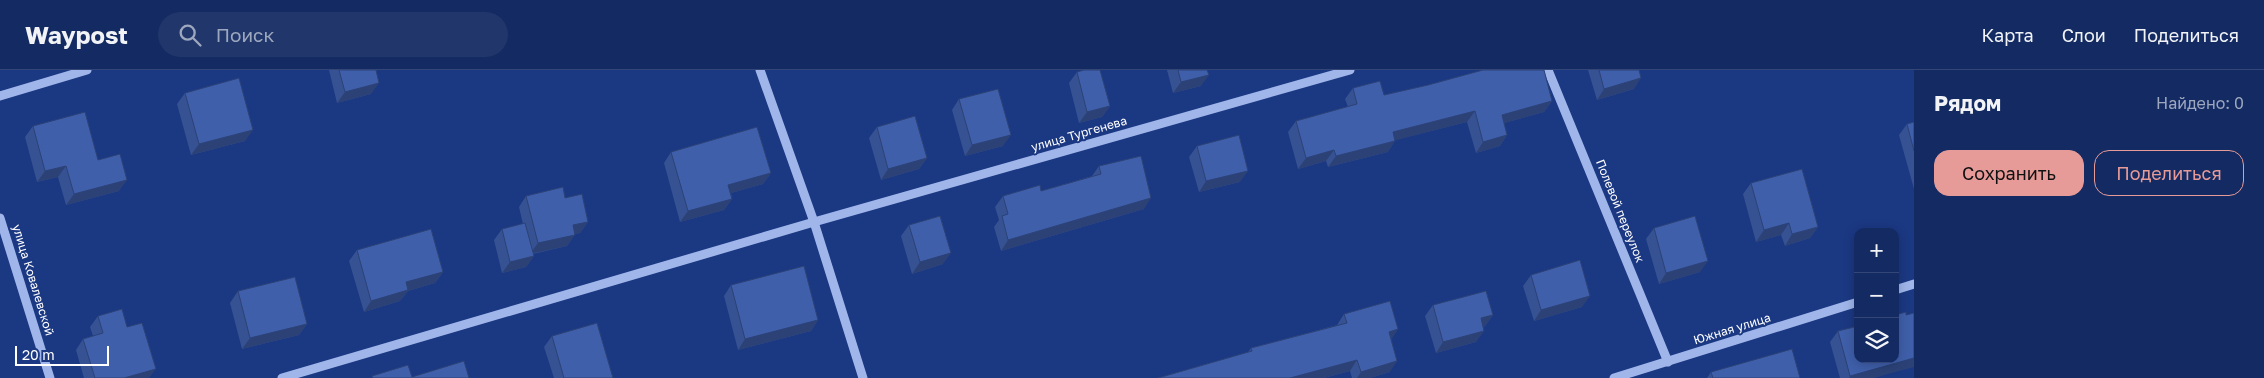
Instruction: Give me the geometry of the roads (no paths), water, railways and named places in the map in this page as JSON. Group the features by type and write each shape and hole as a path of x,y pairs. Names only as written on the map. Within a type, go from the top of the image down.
{"street":[{"path":"0,96 87,70"},
{"path":"760,70 814,222 863,378"},
{"name":"улица Тургенева","path":"282,378 814,222 1350,70"},
{"name":"Полевой переулок","path":"1548,70 1668,362"},
{"name":"улица Ковалевской","path":"0,218 50,378"},
{"path":"1899,289 1914,284"},
{"name":"Южная улица","path":"1614,378 1854,303"}]}
